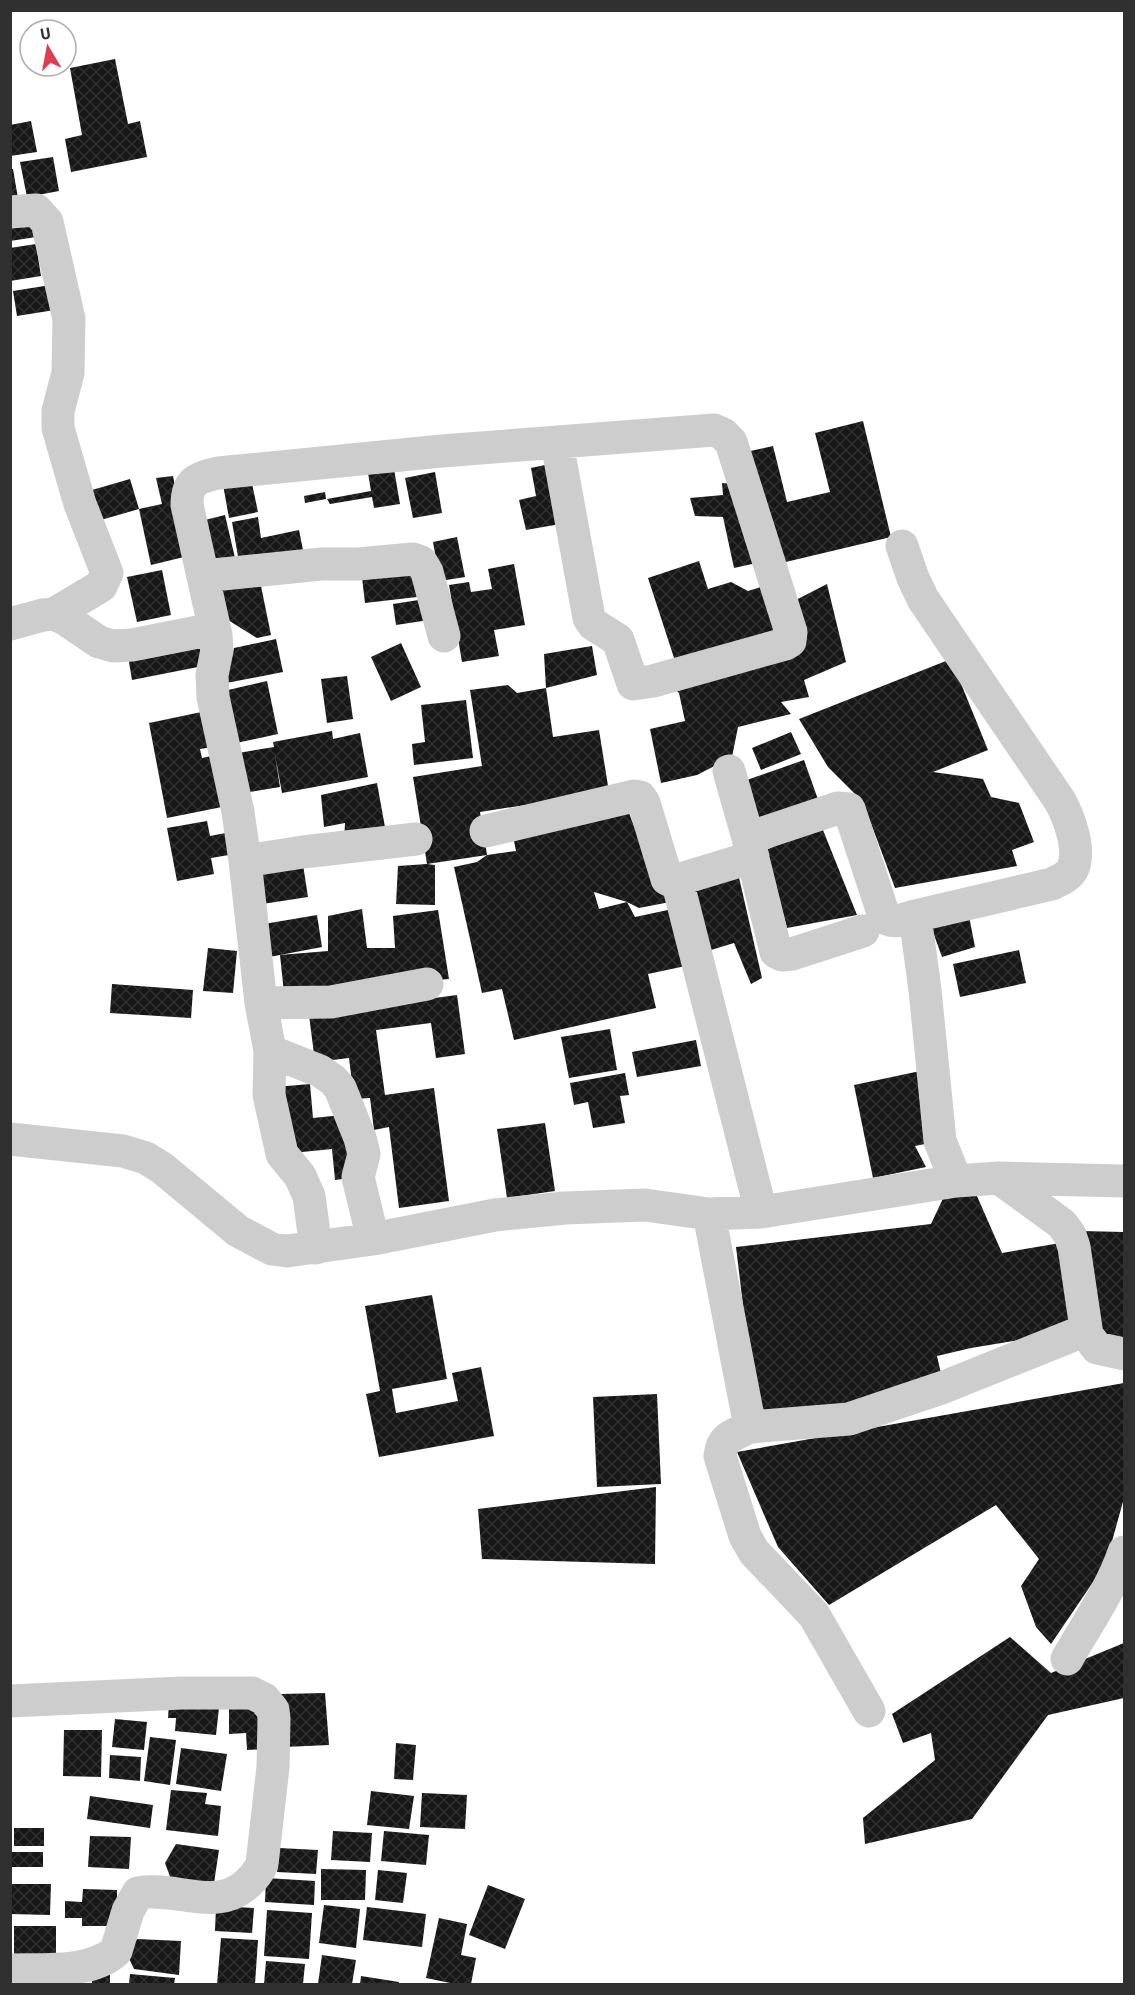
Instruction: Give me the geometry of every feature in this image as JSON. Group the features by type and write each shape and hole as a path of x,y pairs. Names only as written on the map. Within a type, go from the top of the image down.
{"street":[{"path":"10,212 36,210 47,222 69,319 68,374 58,411 58,428 80,504 106,573 101,586 54,614 10,624"},
{"path":"316,1248 309,1196 300,1176 282,1154 269,1095 270,1051 261,1003 245,861 238,812 213,697 212,675 217,650 216,635 186,505 187,494 190,485 198,478 218,473 431,452 714,430 723,434 731,442 791,632 790,641 653,681 633,684 618,640 593,624 589,618 557,444"},
{"path":"486,831 634,796 639,797 644,803 664,875 671,881 838,808 849,808 884,916 888,921 1052,884 1066,877 1072,870 1075,845 1069,818 1060,801 923,599 902,546"},
{"path":"203,576 321,564 358,564 412,559 421,562 427,572 444,636"},
{"path":"54,614 105,645 132,645 203,631 216,635"},
{"path":"729,771 776,952 782,955 792,954 863,931"},
{"path":"245,861 416,839"},
{"path":"677,880 761,1212"},
{"path":"915,916 940,1141 956,1181"},
{"path":"261,1003 332,1002 427,984"},
{"path":"270,1051 320,1071 340,1088 364,1154 358,1177 373,1239"},
{"path":"10,1139 123,1151 146,1158 162,1168 238,1231 273,1249 287,1251 373,1239 495,1215 565,1208 645,1205 709,1214 761,1212 956,1181 999,1178 1125,1181"},
{"path":"999,1178 1062,1224 1070,1235 1074,1247 1086,1335 1097,1348 1125,1354"},
{"path":"709,1214 750,1427"},
{"path":"869,1711 814,1615 759,1559 745,1536 720,1456 721,1446 725,1439 750,1427 849,1419 944,1387 1086,1330"},
{"path":"1067,1659 1120,1566 1125,1552"},
{"path":"10,1701 182,1693 252,1694 264,1699 273,1710 273,1767 262,1864 259,1871 234,1894 220,1898 163,1892 138,1893 128,1911 116,1951 95,1965 69,1976 10,1970"}],"building":[{"path":"115,59 128,124 140,121 147,157 71,172 65,139 82,135 72,78 78,78 78,66"},
{"path":"31,121 37,152 10,156 10,125"},
{"path":"53,157 59,191 27,197 20,162"},
{"path":"10,169 13,169 19,204 10,206"},
{"path":"33,213 36,237 10,241 10,216"},
{"path":"36,244 41,276 10,281 10,248"},
{"path":"57,284 61,309 17,316 13,291"},
{"path":"863,421 891,537 773,565 746,452 773,446 787,502 830,492 815,433"},
{"path":"554,463 566,523 526,530 519,500 536,496 531,468"},
{"path":"394,469 400,504 374,508 372,497 330,504 327,499 371,491 368,473"},
{"path":"435,472 442,513 413,518 405,478"},
{"path":"250,474 258,512 229,518 222,479"},
{"path":"173,476 188,556 151,565 139,509 162,504 156,478"},
{"path":"130,479 139,509 94,522 85,492"},
{"path":"722,483 735,484 761,562 734,568 723,517 695,516 690,498 723,495"},
{"path":"325,492 326,499 305,503 304,496"},
{"path":"225,515 235,558 208,564 197,522"},
{"path":"258,517 261,538 299,530 303,550 239,562 232,522"},
{"path":"457,537 465,577 440,581 433,542"},
{"path":"699,561 708,589 731,582 748,591 767,585 783,633 677,667 648,578"},
{"path":"413,564 417,597 365,603 361,569"},
{"path":"514,564 525,625 494,630 499,656 462,662 449,585 469,582 471,592 492,589 488,569"},
{"path":"162,570 171,615 137,622 127,577"},
{"path":"219,579 261,586 271,635 257,638 228,620"},
{"path":"827,584 846,662 804,680 809,697 781,702 791,714 738,727 732,757 697,775 661,783 650,729 685,721 679,693 672,687 798,645 790,603"},
{"path":"425,599 429,620 396,625 393,604"},
{"path":"276,639 283,672 216,685 232,657 234,648"},
{"path":"199,642 203,666 132,680 128,656"},
{"path":"401,643 421,687 391,701 371,657"},
{"path":"592,646 597,675 546,688 544,654"},
{"path":"951,659 988,750 933,772 983,779 991,797 1019,803 1034,842 1012,850 1017,866 895,888 863,802 828,767 799,719"},
{"path":"347,676 353,719 327,723 321,679"},
{"path":"267,681 278,734 227,745 215,693"},
{"path":"508,685 517,693 546,688 553,737 599,730 609,792 480,812 487,855 427,864 413,777 482,766 470,690"},
{"path":"466,700 473,758 414,765 412,744 425,742 421,705"},
{"path":"211,710 219,746 200,749 202,758 216,755 227,806 167,818 149,723"},
{"path":"332,731 333,739 360,733 368,777 282,793 275,755 280,787 244,793 238,753 274,747 273,742"},
{"path":"791,732 801,754 761,770 752,748"},
{"path":"804,760 820,805 760,826 744,781"},
{"path":"377,783 387,838 344,842 345,823 324,827 321,795"},
{"path":"627,808 655,880 670,902 639,908 627,902 635,917 682,907 695,964 648,974 656,1008 514,1040 502,989 482,993 454,867 477,862 487,855 516,851 514,841","holes":["594,892 627,902 599,909"]},
{"path":"207,821 210,836 231,832 235,854 211,858 214,874 177,881 167,828"},
{"path":"821,825 857,915 787,928 766,850"},
{"path":"302,858 308,897 256,905 250,866"},
{"path":"435,865 435,905 396,904 398,866"},
{"path":"738,873 762,978 751,984 734,943 711,950 693,884"},
{"path":"362,909 367,948 395,948 393,916 438,910 449,979 284,993 280,955 328,951 328,916"},
{"path":"968,911 975,947 942,957 929,921"},
{"path":"317,915 322,947 269,957 264,924"},
{"path":"208,948 237,951 233,993 203,991"},
{"path":"1019,950 1026,983 960,997 953,964"},
{"path":"112,984 193,990 191,1018 110,1013"},
{"path":"457,995 465,1054 436,1058 431,1023 376,1030 385,1095 434,1088 449,1201 399,1208 389,1127 374,1130 370,1098 354,1099 349,1058 315,1062 309,1015"},
{"path":"610,1029 617,1070 569,1078 561,1037"},
{"path":"696,1040 701,1066 637,1077 632,1052"},
{"path":"925,1070 940,1141 915,1146 926,1167 873,1178 854,1085"},
{"path":"625,1073 629,1095 620,1096 625,1123 593,1128 588,1102 574,1105 570,1083"},
{"path":"310,1084 313,1118 352,1114 358,1177 335,1180 332,1149 282,1154 276,1087"},
{"path":"545,1123 555,1191 507,1198 497,1129"},
{"path":"973,1187 1002,1253 1072,1241 1086,1329 971,1348 937,1356 944,1387 758,1430 736,1247 931,1224 947,1190"},
{"path":"1082,1231 1124,1232 1124,1341 1095,1331"},
{"path":"432,1295 447,1379 392,1389 396,1413 458,1401 452,1373 481,1367 494,1436 379,1457 366,1394 380,1391 365,1306"},
{"path":"1124,1383 1124,1498 1106,1563 1051,1644 1036,1627 1021,1586 1039,1559 996,1505 829,1605 778,1547 737,1452"},
{"path":"657,1394 661,1484 597,1487 593,1397"},
{"path":"656,1487 655,1564 482,1559 478,1509"},
{"path":"1010,1637 1051,1673 1124,1643 1124,1698 1048,1715 972,1819 865,1844 863,1818 935,1760 931,1733 903,1743 892,1714"},
{"path":"325,1693 329,1745 284,1747 280,1694"},
{"path":"229,1700 261,1705 269,1749 247,1750 246,1733 229,1734"},
{"path":"169,1703 219,1708 216,1735 175,1731 176,1718 168,1718"},
{"path":"115,1719 147,1722 144,1750 112,1747"},
{"path":"64,1730 102,1730 101,1777 63,1776"},
{"path":"150,1737 176,1740 170,1785 144,1781"},
{"path":"396,1743 416,1745 413,1780 394,1779"},
{"path":"181,1748 227,1754 221,1791 176,1784"},
{"path":"110,1755 141,1757 140,1781 109,1778"},
{"path":"171,1790 207,1793 205,1804 221,1806 218,1836 166,1830"},
{"path":"371,1791 414,1796 409,1829 367,1825"},
{"path":"422,1793 467,1795 465,1829 420,1827"},
{"path":"90,1796 153,1805 150,1828 87,1819"},
{"path":"14,1828 44,1828 44,1846 14,1846"},
{"path":"333,1831 372,1833 370,1862 331,1860"},
{"path":"384,1831 429,1835 426,1865 381,1861"},
{"path":"90,1836 131,1837 129,1869 88,1867"},
{"path":"176,1844 219,1850 214,1883 172,1882 165,1863"},
{"path":"279,1848 318,1850 316,1874 277,1872"},
{"path":"11,1852 43,1852 43,1867 11,1867"},
{"path":"321,1869 366,1870 365,1900 321,1900"},
{"path":"378,1870 407,1873 403,1903 375,1900"},
{"path":"266,1878 315,1881 314,1905 265,1902"},
{"path":"10,1884 51,1884 50,1915 10,1914"},
{"path":"488,1885 525,1899 505,1949 469,1935"},
{"path":"83,1889 117,1890 117,1926 82,1926 82,1918 65,1918 65,1901 82,1902"},
{"path":"324,1905 360,1909 356,1948 319,1943"},
{"path":"216,1906 254,1908 252,1933 215,1931"},
{"path":"367,1907 426,1914 422,1947 363,1940"},
{"path":"267,1910 312,1913 309,1959 264,1956"},
{"path":"439,1918 467,1924 461,1955 476,1958 471,1984 455,1984 426,1978"},
{"path":"14,1926 56,1926 56,1956 14,1956"},
{"path":"221,1938 258,1940 255,1984 217,1984"},
{"path":"137,1939 181,1941 179,1975 134,1969 127,1954"},
{"path":"322,1955 356,1960 352,1984 318,1984"},
{"path":"266,1961 305,1964 303,1984 264,1984"},
{"path":"92,1974 110,1974 110,1984 92,1984"},
{"path":"130,1974 175,1978 174,1984 129,1984"},
{"path":"361,1976 399,1982 399,1984 360,1984"}]}
